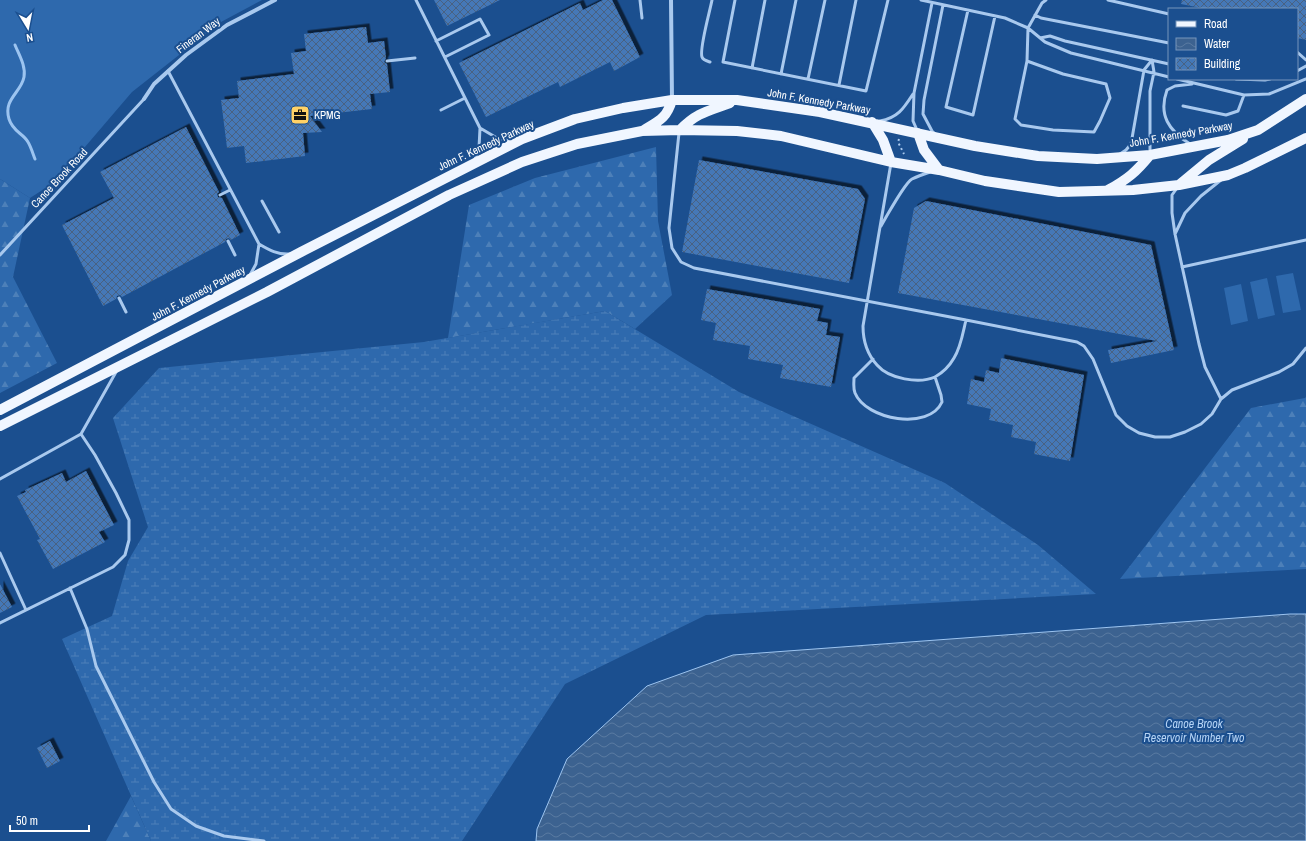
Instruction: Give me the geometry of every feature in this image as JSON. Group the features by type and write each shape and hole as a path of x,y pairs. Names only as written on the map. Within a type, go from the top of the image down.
{"main road":[{"name":"John F. Kennedy Parkway","path":"0,410 472,164 517,142 575,119 623,108 672,100 737,100 820,112 872,122 918,134 975,146 1038,156 1097,159 1150,154 1228,140 1258,130 1306,99"},
{"path":"642,131 663,118 670,109 672,100"},
{"path":"680,130 690,120 698,115 737,100"},
{"path":"872,122 883,140 891,162"},
{"path":"1179,185 1209,160 1258,130"},
{"path":"0,426 267,292 450,195 522,162 577,144 642,131 737,131 780,136 891,162 939,170 985,181 1059,192 1133,190 1179,185 1228,175 1306,138"},
{"path":"918,134 924,150 939,170"},
{"path":"1106,191 1123,182 1137,170 1150,154"}],"street":[{"name":"Fineran Way","path":"144,99 154,84 168,70 227,25 275,0"},
{"path":"671,0 672,100"}],"lane":[{"path":"416,0 480,128 479,148 472,164"},
{"path":"640,0 642,18"},
{"path":"710,62 705,61 702,57 702,48 712,0"},
{"path":"735,0 722,62 866,91 888,0"},
{"path":"752,68 765,0"},
{"path":"782,74 796,0"},
{"path":"808,79 825,0"},
{"path":"839,85 856,0"},
{"path":"921,0 1005,18 1028,28 1045,42 1071,53 1154,72 1168,77"},
{"path":"1027,61 1063,74 1106,84 1110,98 1094,132 1053,130 1021,125 1015,119 1027,61 1028,28 1042,3 1046,0"},
{"path":"1108,0 1168,14"},
{"path":"918,134 913,121 914,93 932,3"},
{"path":"942,139 932,130 923,114 924,100 943,5"},
{"path":"968,10 946,107 973,115 995,16"},
{"path":"1035,15 1040,18 1168,43"},
{"path":"436,41 480,18 489,35 445,57"},
{"path":"1040,38 1050,36 1065,41 1168,64"},
{"path":"1298,53 1306,60"},
{"path":"387,61 415,58"},
{"path":"1111,158 1126,150 1131,144 1144,70 1152,60"},
{"path":"1150,154 1150,91 1154,72 1152,60"},
{"path":"168,70 259,244 270,251 277,253 284,254 301,252"},
{"path":"1180,80 1244,95 1269,94 1306,79"},
{"path":"1193,146 1172,131 1165,118 1163,101 1166,90 1175,86 1194,84"},
{"path":"872,122 893,118 902,110 914,93"},
{"path":"1183,106 1226,115 1238,111 1244,95"},
{"path":"441,110 465,98"},
{"name":"Canoe Brook Road","path":"0,255 144,99"},
{"path":"480,128 497,138 517,142"},
{"path":"680,130 669,228 672,248 682,262 694,268 1070,340 1084,346 1093,359 1116,415 1126,426 1140,433 1155,437 1170,437 1201,424 1212,414 1221,399 1232,390 1279,372 1293,364 1306,348"},
{"path":"891,162 863,326 863,339 873,359 884,371 896,377 908,380 922,380 934,377 946,368 954,358 960,346 966,320"},
{"path":"880,228 906,184 912,179 939,170"},
{"path":"1175,234 1185,213 1201,196 1228,175"},
{"path":"1179,185 1172,195 1172,213 1175,234 1205,366 1221,399"},
{"path":"220,195 230,190"},
{"path":"262,202 279,232"},
{"path":"1182,267 1306,240"},
{"path":"228,241 235,255"},
{"path":"244,282 256,264 259,244"},
{"path":"119,298 126,312"},
{"path":"873,359 854,378 855,394 869,408 888,417 903,420 928,416 937,411 942,402 942,395 934,377"},
{"path":"0,479 80,434 120,366"},
{"path":"0,623 113,567 125,555 129,540 129,520 94,455 80,434"},
{"path":"0,553 26,610"},
{"path":"70,588 87,630 96,666 154,782 171,809 196,826 224,836 264,841"}],"path":[{"path":"899,139 898,142 904,155"}],"green space":[{"path":"0,0 262,0 221,22 132,92 55,182 30,198 0,179"},
{"path":"656,147 658,221 672,295 635,329 605,311 448,338 469,205 535,178"},
{"path":"0,179 30,198 13,277 57,363 0,393"},
{"path":"1293,273 1301,310 1283,313 1276,276"},
{"path":"1267,278 1275,315 1258,319 1250,282"},
{"path":"1241,284 1248,321 1231,325 1224,288"},
{"path":"605,311 739,392 945,483 1038,545 1096,594 706,615 565,684 462,841 151,841 62,639 112,616 128,561 148,527 113,418 159,368 424,342"},
{"path":"1306,397 1306,569 1120,579 1251,408"},
{"path":"131,796 151,841 106,841"}],"water":[{"name":"Canoe Brook Reservoir Number Two","path":"1306,614 1306,841 536,841 537,829 567,759 647,686 733,655"}],"building":[{"path":"434,0 500,0 447,26"},
{"path":"603,0 612,0 640,57 614,71 610,62 560,87 558,82 486,117 459,63 580,3 583,10"},
{"path":"1182,0 1306,0 1306,40 1298,38 1298,8 1201,8 1181,4"},
{"path":"366,27 368,43 384,41 386,58 384,62 387,64 390,92 370,94 372,109 310,116 322,132 303,133 305,156 246,163 244,146 227,148 221,100 239,98 237,81 294,74 291,53 306,51 304,34"},
{"path":"186,127 219,192 217,194 218,197 222,198 240,235 231,240 229,238 226,239 225,242 122,297 120,295 117,296 116,299 103,306 62,225 114,198 100,172"},
{"path":"699,160 858,189 865,199 849,283 682,252"},
{"path":"926,201 1151,245 1174,350 1111,363 1108,350 1157,341 898,293 914,208"},
{"path":"707,289 820,309 817,321 828,323 826,335 840,337 831,387 780,378 783,365 748,359 750,346 713,340 716,323 701,320"},
{"path":"1001,358 1084,375 1070,461 1034,454 1036,442 1011,437 1013,425 989,420 991,409 967,404 971,379 984,382 986,370 999,373"},
{"path":"86,471 114,525 99,532 105,542 53,569 37,540 40,539 17,496 26,492 25,490 62,473 66,482"},
{"path":"0,584 12,607 0,613"},
{"path":"50,741 60,761 47,768 37,748"}],"waterway":[{"path":"15,45 22,61 24,77 20,88 8,106 9,119 15,130 28,142 35,159"}],"place":[{"name":"KPMG","path":"300,115"}]}
